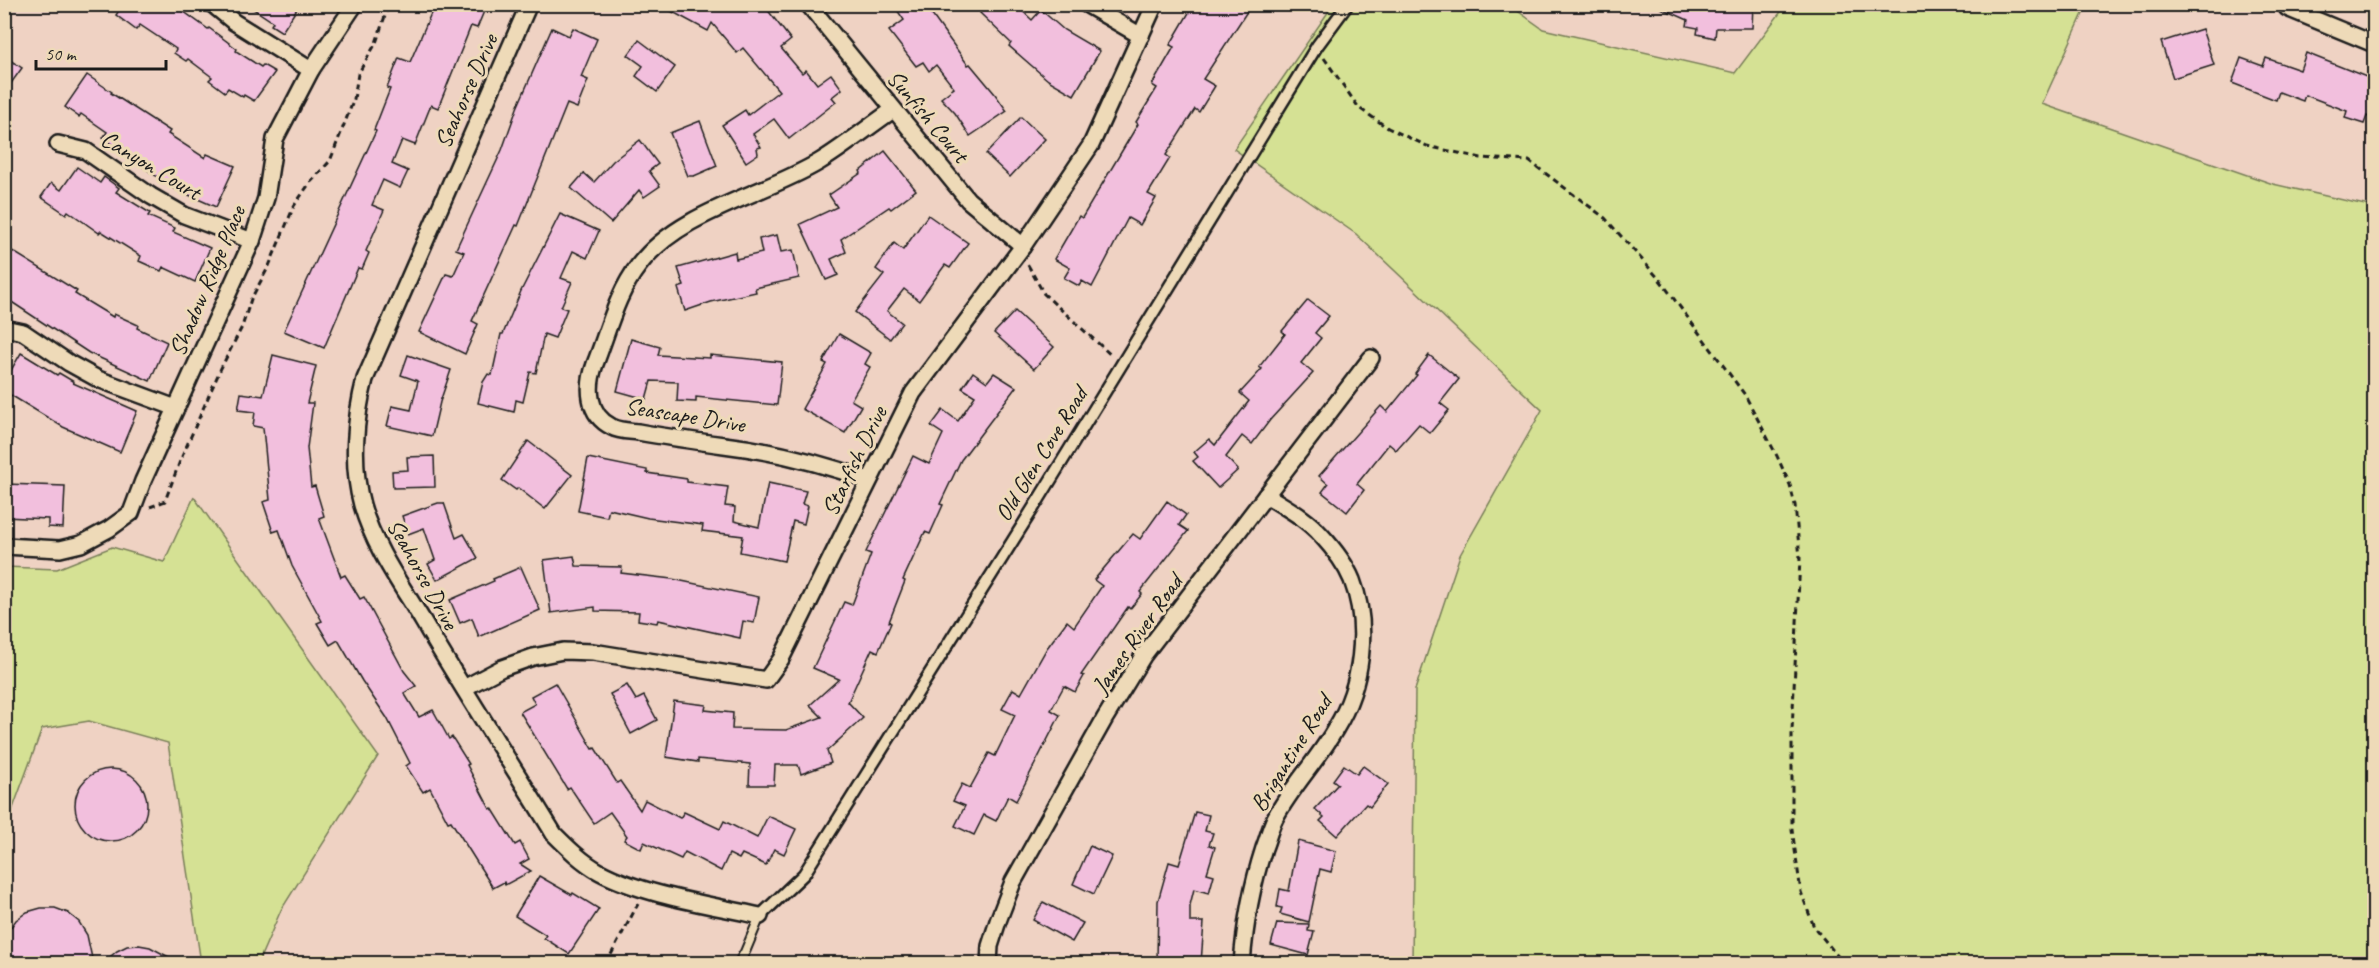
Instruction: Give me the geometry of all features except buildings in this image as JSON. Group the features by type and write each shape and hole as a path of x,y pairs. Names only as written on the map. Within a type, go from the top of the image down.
{"street":[{"path":"212,4 234,22 311,70"},
{"name":"Shadow Ridge Place","path":"131,513 252,241 266,198 275,139 311,70 355,4"},
{"name":"Seahorse Drive","path":"528,4 365,379 358,410 356,468 361,502 373,538 554,834 574,854 598,871 618,881 646,890 760,916"},
{"name":"Sunfish Court","path":"808,4 968,200 1023,246"},
{"path":"1086,4 1141,36"},
{"name":"Starfish Drive","path":"464,688 502,668 533,657 563,651 593,652 766,680 781,659 913,393 1023,246 1091,146 1155,4"},
{"name":"Old Glen Cove Road","path":"760,916 804,874 1317,46 1348,4"},
{"path":"2287,8 2374,44"},
{"name":"Seascape Drive","path":"869,480 808,460 767,451 676,439 612,427 594,412 589,397 589,379 623,289 639,264 660,242 697,218 766,189 819,162 893,110"},
{"name":"Canyon Court","path":"58,144 86,151 151,196 184,215 252,241"},
{"path":"4,328 23,333 98,379 176,408"},
{"name":"James River Road","path":"989,963 990,946 1013,882 1105,718 1143,656 1371,358"},
{"name":"Brigantine Road","path":"1242,963 1245,920 1252,885 1274,821 1288,794 1336,730 1351,701 1362,650 1360,622 1352,580 1339,556 1320,533 1299,515 1266,495"},
{"path":"4,546 60,549 71,547 109,529 131,513"}],"lane":[{"path":"738,963 760,916"}],"path":[{"path":"131,513 165,501 171,490 180,461 221,368 242,327 251,299 269,266 294,206 309,184 330,161 354,99 358,74 376,43 388,4"},
{"path":"1317,46 1359,108 1388,128 1427,146 1481,158 1529,161 1605,218 1660,280 1745,395 1790,485 1798,534 1800,558 1792,731 1792,829 1801,892 1814,927 1844,963"},
{"path":"1023,246 1028,266 1044,294 1121,364"},
{"path":"606,963 646,890"}],"green space":[{"path":"1333,5 1509,5 1543,29 1735,73 1786,5 2087,5 2042,104 2273,184 2374,207 2374,963 1412,963 1415,690 1460,555 1542,410 1356,234 1234,149"},
{"path":"194,497 378,756 281,910 258,963 201,963 168,743 89,721 42,729 5,830 5,567 57,569 112,547 164,562"}]}
